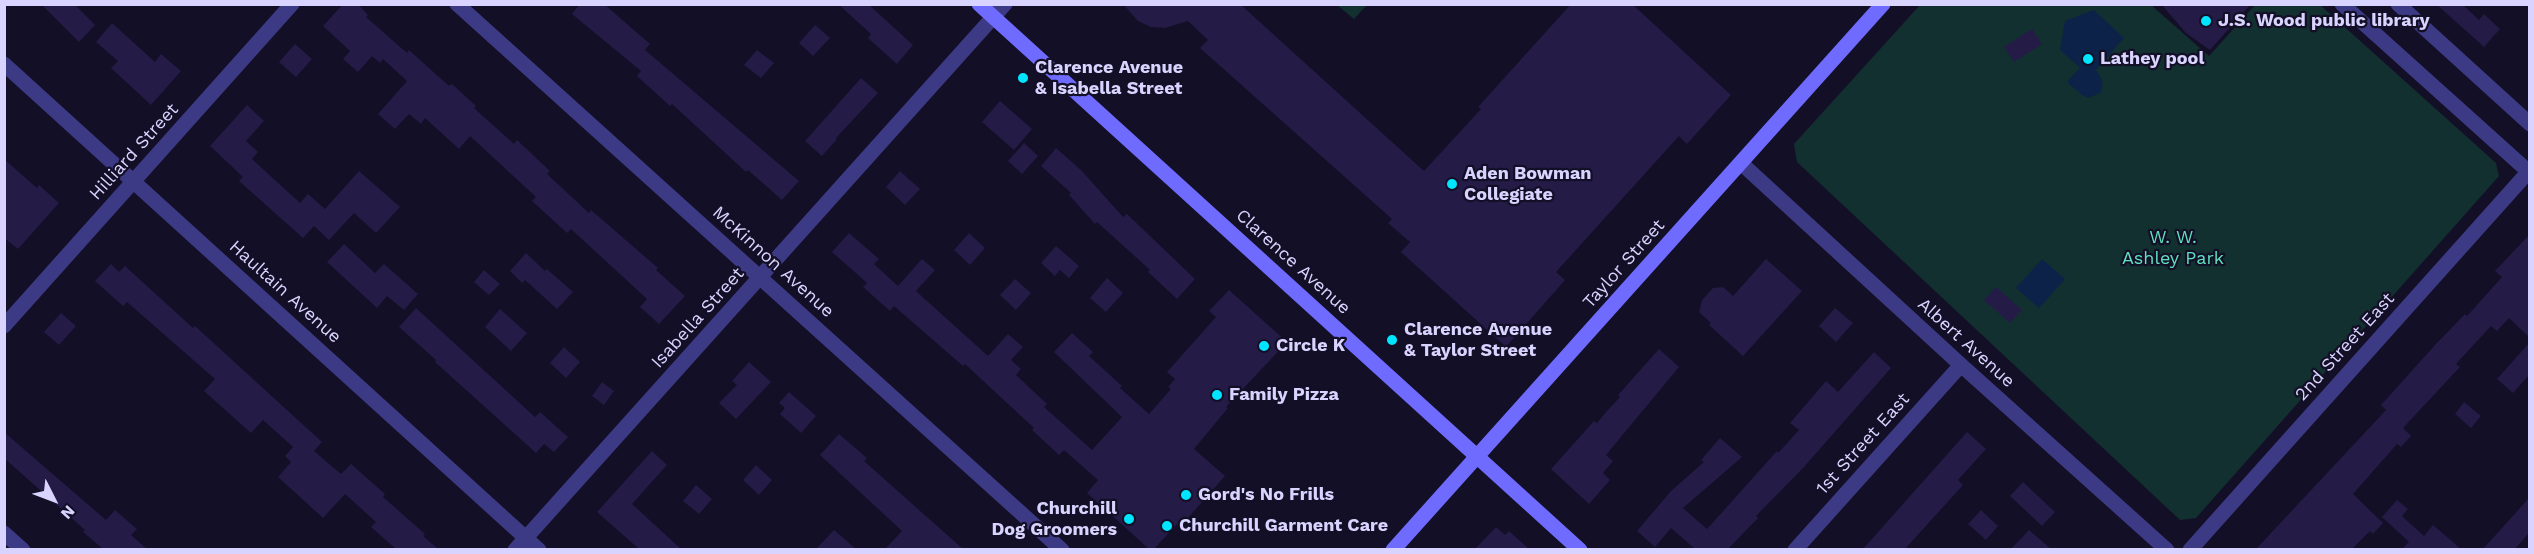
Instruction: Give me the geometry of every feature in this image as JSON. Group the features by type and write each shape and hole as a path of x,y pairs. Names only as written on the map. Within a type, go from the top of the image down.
{"main road":[{"name":"Clarence Avenue","path":"979,4 1580,549"},
{"name":"Taylor Street","path":"1393,549 1883,4"}],"street":[{"name":"Hilliard Street","path":"4,326 292,4"},
{"name":"McKinnon Avenue","path":"457,4 1062,549"},
{"name":"Isabella Street","path":"515,549 1005,4"},
{"path":"2342,4 2529,172"},
{"path":"2398,4 2529,124"},
{"name":"Haultain Avenue","path":"4,64 539,549"},
{"name":"Albert Avenue","path":"1741,163 1961,365 2167,549"},
{"name":"2nd Street East","path":"2190,549 2529,172"},
{"name":"1st Street East","path":"1795,549 1961,365"},
{"path":"4,533 23,549"}],"green space":[{"name":"W. W. Ashley Park","path":"2319,4 2496,163 2499,176 2196,518 2180,520 1797,162 1794,144 1920,5 2151,5 2209,56 2255,5"},
{"path":"1337,5 1367,5 1354,19"}],"water":[{"name":"Lathey pool","path":"2094,10 2124,38 2096,70 2102,81 2100,93 2088,98 2067,82 2080,68 2060,50 2065,21"},
{"path":"2042,259 2065,279 2039,308 2016,288"}],"building":[{"path":"41,4 74,4 95,25 79,42"},
{"path":"343,4 358,4 368,15 366,17 407,53 409,50 449,86 452,84 476,106 474,108 514,144 517,140 550,171 547,174 589,213 591,210 658,268 656,270 685,296 659,324 640,307 647,299 571,229 567,233 532,201 536,197 470,136 459,149 425,118 421,124 409,114 395,129 378,114 407,81 383,59 380,63 372,56 358,72 343,59 350,51 323,26"},
{"path":"580,4 604,4 650,44 645,50 799,181 782,200 748,170 746,172 672,104 670,106 637,76 641,71 572,14"},
{"path":"838,4 868,4 913,45 897,64 868,38 871,34"},
{"path":"1123,4 1240,4 1424,171 1481,109 1478,107 1571,4 1632,4 1731,95 1687,144 1679,136 1556,272 1565,280 1506,347 1401,252 1410,242 1388,223 1392,219 1200,48 1208,40 1188,21 1165,28 1151,27 1138,21"},
{"name":"J.S. Wood public library","path":"2161,4 2251,4 2210,50 2186,33"},
{"path":"2436,4 2462,4 2479,20 2484,14 2500,29 2484,47"},
{"path":"112,23 155,62 161,54 181,71 151,105 111,68 118,61 96,42"},
{"path":"815,25 830,38 813,56 799,43"},
{"path":"2032,29 2042,44 2014,62 2004,47"},
{"path":"295,44 312,59 296,77 279,62"},
{"path":"757,50 774,63 761,78 744,65"},
{"path":"861,78 878,93 822,156 805,141"},
{"path":"1000,101 1032,129 1014,150 982,122"},
{"path":"247,105 264,121 246,141 258,152 252,159 300,203 308,194 325,209 359,171 400,207 376,233 354,213 329,240 314,226 303,238 239,181 243,177 210,146"},
{"path":"1024,143 1038,156 1022,174 1008,161"},
{"path":"1056,148 1082,171 1123,217 1127,214 1195,279 1177,299 1148,272 1150,270 1097,222 1095,224 1069,195 1071,193 1041,166"},
{"path":"4,159 37,188 39,185 59,203 18,249 4,238"},
{"path":"900,171 920,189 905,205 886,187"},
{"path":"849,233 879,259 874,264 898,286 922,259 935,270 916,291 988,356 1008,334 1023,347 1011,360 1021,369 1016,375 1047,404 1044,407 1092,450 1122,417 1054,352 1072,333 1093,352 1089,356 1149,414 1171,389 1168,387 1175,379 1167,372 1216,317 1209,311 1229,290 1287,342 1226,407 1228,408 1194,449 1225,476 1180,527 1177,524 1154,549 1149,549 1087,493 1098,480 1064,450 1059,455 1032,430 1034,428 965,364 963,366 894,306 890,311 863,287 867,283 832,252"},
{"path":"969,233 985,248 970,265 954,250"},
{"path":"2529,235 2529,337 2509,318 2497,331 2491,326 2456,364 2460,367 2403,428 2411,436 2401,447 2397,444 2353,494 2383,523 2373,534 2370,531 2352,549 2256,549 2386,410 2381,405 2435,345 2465,314 2467,316 2502,277 2495,271"},
{"path":"344,244 375,273 384,264 418,294 404,310 387,296 377,308 327,262"},
{"path":"1056,246 1079,266 1069,278 1060,270 1055,276 1041,263"},
{"path":"526,253 573,292 557,309 525,280 522,283 510,271"},
{"path":"1766,259 1802,291 1743,356 1709,325 1711,323 1699,312 1702,300 1713,288 1723,287 1733,296"},
{"path":"111,264 119,272 125,266 193,328 195,326 322,442 314,451 341,474 351,464 385,494 383,497 425,534 423,536 438,549 396,549 371,527 376,522 345,494 323,518 278,477 291,462 285,456 293,447 263,420 251,433 204,391 215,379 127,302 123,306 95,281"},
{"path":"484,270 500,284 489,295 474,282"},
{"path":"1107,278 1123,293 1106,312 1090,298"},
{"path":"1015,279 1031,293 1016,310 1000,295"},
{"path":"1996,287 2022,310 2010,323 1984,300"},
{"path":"416,308 535,417 540,412 568,437 554,452 544,444 536,453 399,327"},
{"path":"1835,308 1853,323 1836,342 1819,326"},
{"path":"500,309 527,333 511,351 485,327"},
{"path":"61,313 76,326 59,345 44,332"},
{"path":"2529,343 2529,375 2513,393 2497,379"},
{"path":"564,347 580,362 566,378 550,363"},
{"path":"1659,349 1679,367 1606,455 1613,461 1603,473 1610,480 1589,504 1551,469 1594,421 1597,423 1620,397 1618,395"},
{"path":"1874,352 1891,368 1728,549 1695,549 1671,528 1655,547 1637,531 1671,491 1704,462 1701,460 1720,438 1742,457 1683,508 1707,529 1777,451 1778,453 1799,430 1790,423 1826,381 1838,392"},
{"path":"749,362 771,382 736,419 719,403 737,385 732,381"},
{"path":"602,382 614,391 604,405 592,396"},
{"path":"789,392 816,416 801,433 780,414 785,408 779,403"},
{"path":"2464,402 2481,416 2471,428 2455,414"},
{"path":"4,432 106,520 115,510 137,529 131,535 147,549 103,549 83,532 85,530 4,458"},
{"path":"1967,432 1986,449 1958,480 1963,485 1905,549 1863,549"},
{"path":"839,434 867,458 864,461 963,549 885,549 902,531 820,455"},
{"path":"652,451 667,465 632,504 681,549 639,549 597,512"},
{"path":"756,465 772,480 759,495 743,480"},
{"path":"2023,482 2055,512 2042,526 2010,496"},
{"path":"696,485 712,499 699,514 683,501"},
{"path":"2529,498 2529,533 2515,549 2483,549"},
{"path":"2397,500 2408,509 2402,516 2424,536 2433,525 2461,549 2402,549 2409,542 2382,517"},
{"path":"1981,510 1998,526 1986,540 1968,524"},
{"path":"1496,527 1505,535 1509,531 1529,549 1475,549"},
{"path":"834,530 856,549 816,549"},
{"path":"2029,530 2051,549 2011,549"}],"place":[{"name":"J.S. Wood public library","path":"2206,21"},
{"name":"Lathey pool","path":"2088,59"},
{"name":"Clarence Avenue & Isabella Street","path":"1023,78"},
{"name":"Aden Bowman Collegiate","path":"1452,184"},
{"name":"Clarence Avenue & Taylor Street","path":"1392,340"},
{"name":"Circle K","path":"1264,346"},
{"name":"Family Pizza","path":"1217,395"},
{"name":"Gord's No Frills","path":"1186,495"},
{"name":"Churchill Dog Groomers","path":"1129,519"},
{"name":"Churchill Garment Care","path":"1167,526"}]}
